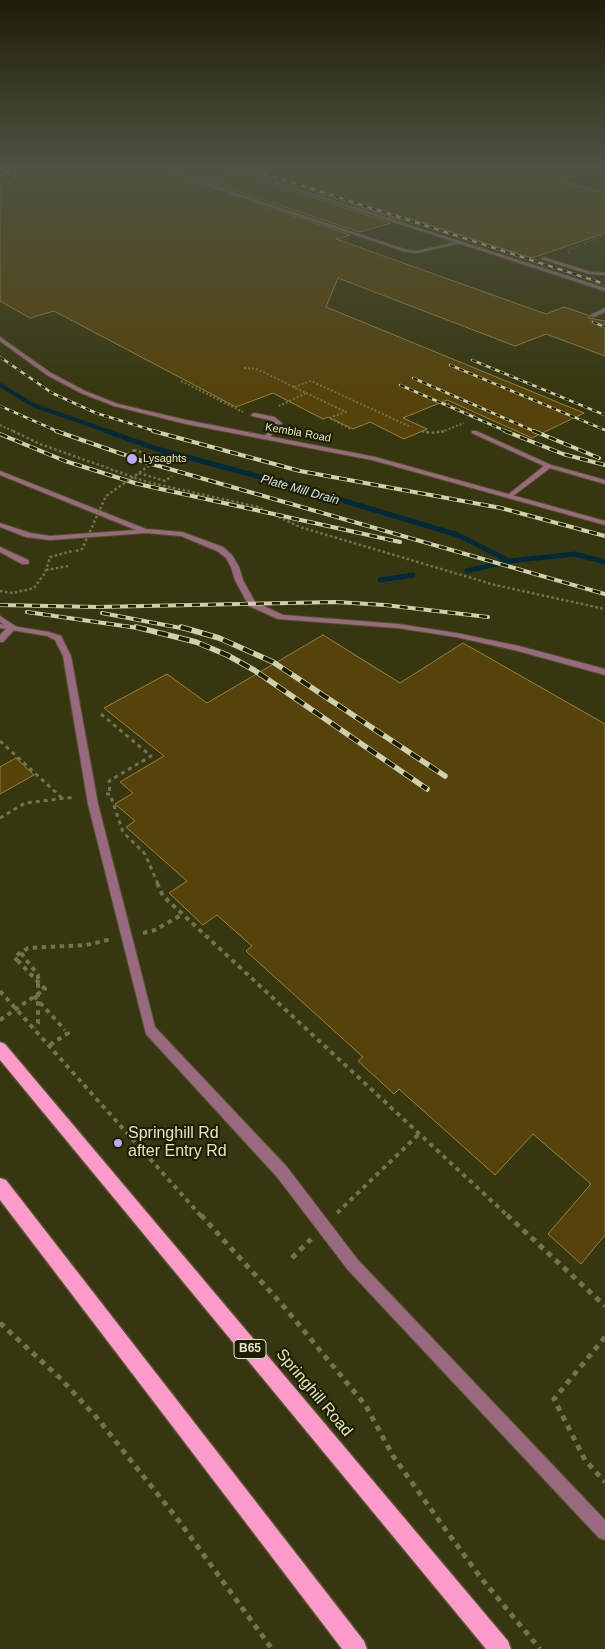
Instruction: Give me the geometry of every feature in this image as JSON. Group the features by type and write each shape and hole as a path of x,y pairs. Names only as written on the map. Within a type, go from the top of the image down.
{"main road":[{"name":"Springhill Road","path":"0,1049 500,1649"},
{"path":"0,1186 356,1649"}],"street":[{"path":"379,242 406,251 417,252 458,243"},
{"path":"455,242 605,290"},
{"path":"543,258 591,273 605,274"},
{"path":"592,316 605,310"},
{"name":"Kembla Road","path":"0,339 49,374 99,398 161,416 373,458 511,495 605,523"},
{"path":"254,415 272,418 279,423 267,437"},
{"path":"474,432 549,466 605,482"},
{"path":"511,495 549,466"},
{"path":"0,473 146,532"},
{"path":"0,525 29,535 50,538 146,532 182,534 220,549 229,557 235,567 239,580 252,604 281,617 398,626 456,634 494,642 605,672"},
{"path":"0,549 25,562"},
{"path":"0,618 6,627 49,634 58,638 63,645 70,668 91,796 150,1030 282,1172 353,1265 605,1532"},
{"path":"0,634 6,627"},
{"path":"0,640 6,627"}],"path":[{"path":"568,259 569,250 588,242"},
{"path":"244,368 257,369 346,412 329,418 350,429"},
{"path":"293,387 312,381 411,427"},
{"path":"181,382 237,412 254,415 306,393"},
{"path":"444,402 477,417"},
{"path":"0,425 40,444 147,482 258,507 300,527 495,585 605,609"},
{"path":"0,591 6,593 18,592 36,587 52,556 82,549 106,496 160,458 136,450 128,454"},
{"path":"139,473 165,481 172,476"},
{"path":"46,570 68,566"},
{"path":"101,714 151,756 109,781 110,794 123,832 145,854 163,896 605,1306"},
{"path":"0,741 62,799"},
{"path":"0,818 25,803 110,794"},
{"path":"0,1020 45,989 14,957 28,948"},
{"path":"21,953 38,975 38,1023 35,1028"},
{"path":"0,990 85,1084 100,1106 286,1309 366,1406 393,1456 448,1533 481,1578 540,1649"},
{"path":"34,996 68,1033 50,1045"},
{"path":"292,1258 419,1134"},
{"path":"0,1323 60,1378 98,1418 179,1520 272,1649"},
{"path":"605,1338 554,1399 585,1460 605,1482"}],"building":[{"path":"0,242 344,242 546,314 564,307 588,315 589,318 605,321 605,356 546,334 515,346 338,278 326,307 584,413 532,438 447,400 403,418 427,429 404,439 370,422 353,429 328,417 323,419 273,393 236,407 54,311 30,318 0,301"},
{"path":"482,242 579,242 532,258"},
{"path":"323,635 400,683 463,643 605,724 605,1235 581,1264 548,1234 591,1184 533,1134 495,1175 399,1089 394,1094 358,1061 363,1057 246,951 252,946 217,915 203,925 169,893 187,881 126,827 135,821 115,804 133,793 120,782 164,756 104,708 167,674 207,703"},
{"path":"16,758 34,775 0,794 0,767"}],"waterway":[{"name":"Plate Mill Drain","path":"0,385 33,405 110,432"},
{"name":"Plate Mill Drain","path":"106,431 157,449 298,487 458,535 509,561"},
{"name":"Plate Mill Drain","path":"509,561 575,554 605,562"},
{"path":"467,571 509,561"},
{"path":"380,580 413,575"}],"railway":[{"path":"476,242 605,284"},
{"path":"593,322 605,327"},
{"path":"0,357 52,393 96,413 158,432"},
{"path":"472,360 605,415"},
{"path":"450,365 605,430"},
{"path":"413,378 536,432"},
{"path":"400,385 508,432"},
{"path":"0,406 59,432"},
{"path":"56,431 145,462 605,594"},
{"path":"153,431 300,471 501,508 605,536"},
{"path":"505,431 563,454 605,465"},
{"path":"534,431 599,458"},
{"path":"0,434 65,461 138,484 400,542"},
{"path":"0,605 97,607 336,602 385,605 488,617"},
{"path":"27,612 143,629"},
{"path":"102,613 186,629"},
{"path":"136,627 143,629"},
{"path":"181,627 219,638 273,662 445,776"},
{"path":"143,629 196,642 227,655 254,670 427,789"}],"place":[{"name":"Lysaghts","path":"132,459"},
{"name":"Springhill Rd after Entry Rd","path":"118,1143"}]}
